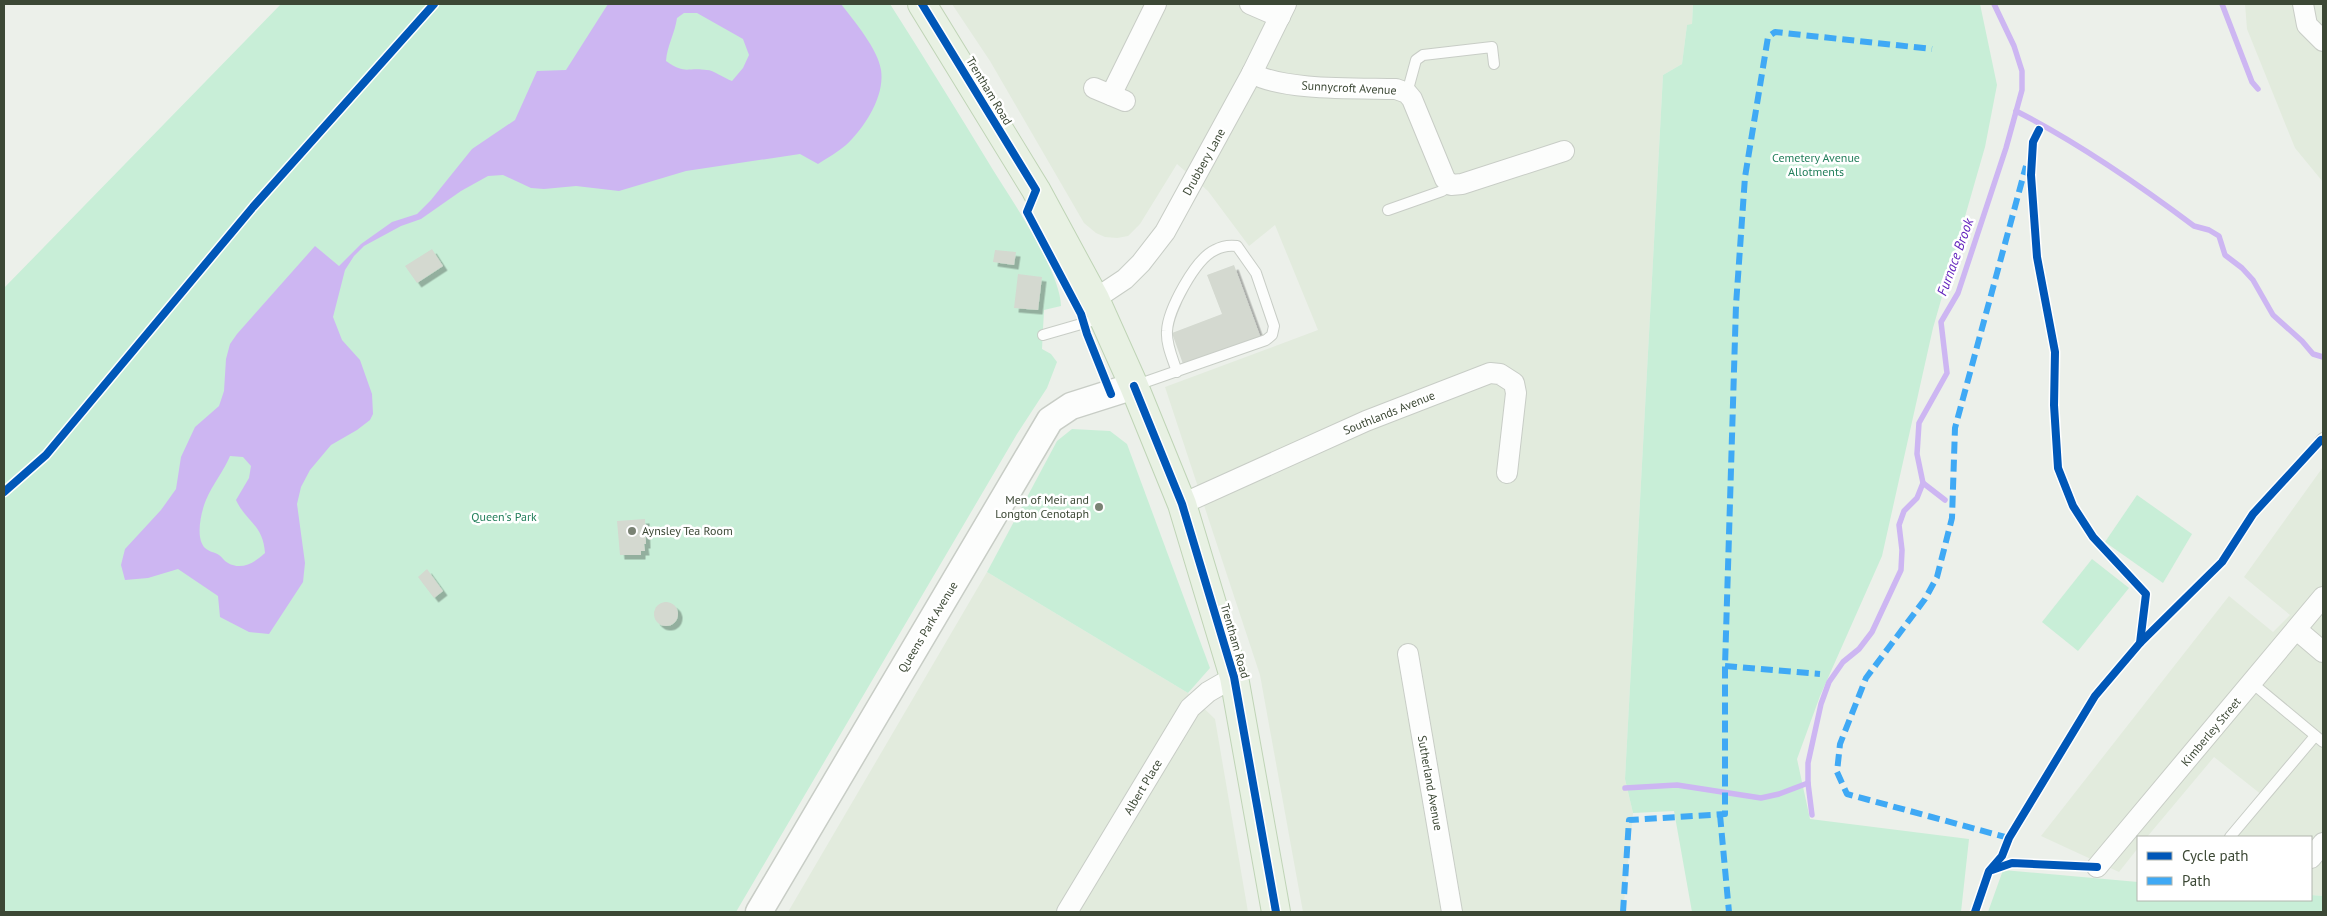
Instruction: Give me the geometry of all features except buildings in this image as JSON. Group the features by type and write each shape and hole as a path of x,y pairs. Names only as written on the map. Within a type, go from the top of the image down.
{"main road":[{"name":"Trentham Road","path":"922,4 1036,190 1099,308 1134,386 1182,504 1234,678 1276,912"}],"street":[{"path":"1110,94 1156,4"},
{"path":"1250,4 1283,10"},
{"path":"2303,4 2306,25 2323,42"},
{"name":"Drubbery Lane","path":"1099,308 1136,268 1165,232 1252,73 1283,10"},
{"name":"Sunnycroft Avenue","path":"1252,73 1261,79 1287,85 1396,89 1406,92 1412,99 1445,179 1451,185"},
{"path":"1451,185 1462,184 1564,151"},
{"name":"Southlands Avenue","path":"1182,504 1366,422 1490,373 1500,374 1514,383 1516,393 1506,473"},
{"name":"Queens Park Avenue","path":"759,912 1050,420 1071,406 1134,386"},
{"name":"Kimberley Street","path":"2097,867 2323,597"},
{"path":"2297,630 2323,652"},
{"name":"Sutherland Avenue","path":"1408,654 1452,912"},
{"name":"Albert Place","path":"1067,912 1190,708 1208,692 1234,678"},
{"path":"2312,857 2323,843"}],"lane":[{"path":"1406,92 1416,60 1424,54 1492,47 1494,64"},
{"path":"1388,210 1442,191 1451,185"},
{"path":"1134,386 1177,372 1266,340 1272,335 1274,326 1256,273 1237,246 1227,245 1213,250 1196,267 1168,320 1167,341 1177,372"},
{"path":"1043,335 1099,308"},
{"path":"2231,836 2319,739 2252,683"}],"shaded area":[{"path":"608,4 841,4 875,53 881,70 881,80 877,100 860,129 846,145 818,164 800,154 686,171 619,191 576,186 544,189 531,188 503,175 488,176 461,191 421,219 401,226 364,246 354,256 345,270 333,317 342,340 360,360 372,394 373,414 370,420 357,430 331,445 310,470 301,487 297,504 305,563 303,582 269,634 249,632 220,617 218,596 178,569 148,578 125,580 121,565 125,549 161,510 176,489 181,457 195,427 219,406 224,391 226,359 230,344 237,334 315,246 339,266 361,244 392,222 417,214 431,200 472,149 515,120 537,71 566,70","holes":["684,13 697,13 743,39 749,55 743,68 732,81 709,70 686,70 666,61 677,18","230,456 243,457 251,466 249,478 236,500 258,529 264,543 265,553 253,562 243,566 228,563 219,555 205,548 200,538 200,525 204,505"]},
{"path":"952,4 1693,4 1692,25 1687,25 1682,64 1663,75 1625,779 1633,813 1623,912 1303,912 1260,675 1165,387 1318,330 1275,225 1249,246 1208,191 1177,164 1140,224 1128,236 1117,238 1105,237 1096,233 1084,223 990,61"},
{"path":"2245,4 2323,4 2323,182 2295,148 2247,29"},
{"path":"2323,467 2323,896 2312,895 2312,836 2227,836 2262,795 2214,757 2148,836 2137,836 2137,849 2119,872 2041,836 2229,596 2273,632 2290,615 2244,577"},
{"path":"987,572 1188,693 1215,719 1248,912 788,912"}],"green space":[{"name":"Queen's Park","path":"281,4 890,4 1033,234 1052,273 1061,306 1044,310 1042,349 1051,354 1057,362 1047,388 1017,434 736,912 4,912 4,288"},
{"name":"Cemetery Avenue Allotments","path":"1693,4 1980,4 1997,85 1985,147 1933,328 1882,556 1820,696 1797,759 1810,819 1969,839 1961,912 1692,912 1674,811 1633,813 1625,779 1663,75 1682,64 1687,25 1692,24"},
{"path":"1072,429 1110,431 1127,444 1210,668 1188,693 987,572 1057,441"},
{"path":"2137,495 2192,534 2163,583 2105,542"},
{"path":"2092,559 2129,588 2078,651 2042,622"},
{"path":"2003,870 2137,882 2137,901 2312,901 2312,895 2323,896 2323,912 1988,912"}],"waterway":[{"name":"Furnace Brook","path":"1812,815 1808,783 1808,763 1821,704 1829,682 1843,662 1859,649 1872,632 1901,570 1902,550 1899,525 1904,511 1917,498 1923,483 1917,454 1919,423 1947,373 1941,322 1958,293 2006,148 2022,90 2022,71 2014,46 1994,4"},
{"path":"2222,4 2252,82 2258,89"},
{"path":"2016,111 2108,165 2194,226 2209,230 2219,236 2225,255 2242,268 2253,280 2273,315 2302,341 2313,354 2323,357"},
{"path":"1923,483 1945,500"},
{"path":"1625,788 1677,785 1761,798 1779,794 1808,783"}],"marked path":[{"path":"1623,912 1629,820 1725,814 1725,666 1736,305 1745,177 1768,37 1775,32 1932,49"},
{"path":"2009,838 1847,794 1837,772 1840,744 1866,678 1925,599 1937,577 1952,518 1955,428 2026,166"},
{"path":"1725,666 1820,674"},
{"path":"1720,815 1729,912"}],"cycle path":[{"path":"4,492 46,455 253,207 434,4"},
{"path":"922,4 1036,190 1027,212 1081,314 1111,394"},
{"path":"1975,912 1989,871 2002,856 2009,838 2095,696 2140,643 2146,594 2093,537 2073,506 2058,468 2054,405 2055,352 2037,257 2031,175 2033,142 2039,130"},
{"path":"1134,386 1182,504 1234,677 1276,912"},
{"path":"2140,643 2222,562 2253,514 2321,440"},
{"path":"1992,870 2012,863 2097,867"}],"place":[{"name":"Men of Meir and Longton Cenotaph","path":"1099,507"},
{"name":"Aynsley Tea Room","path":"632,531"}]}
